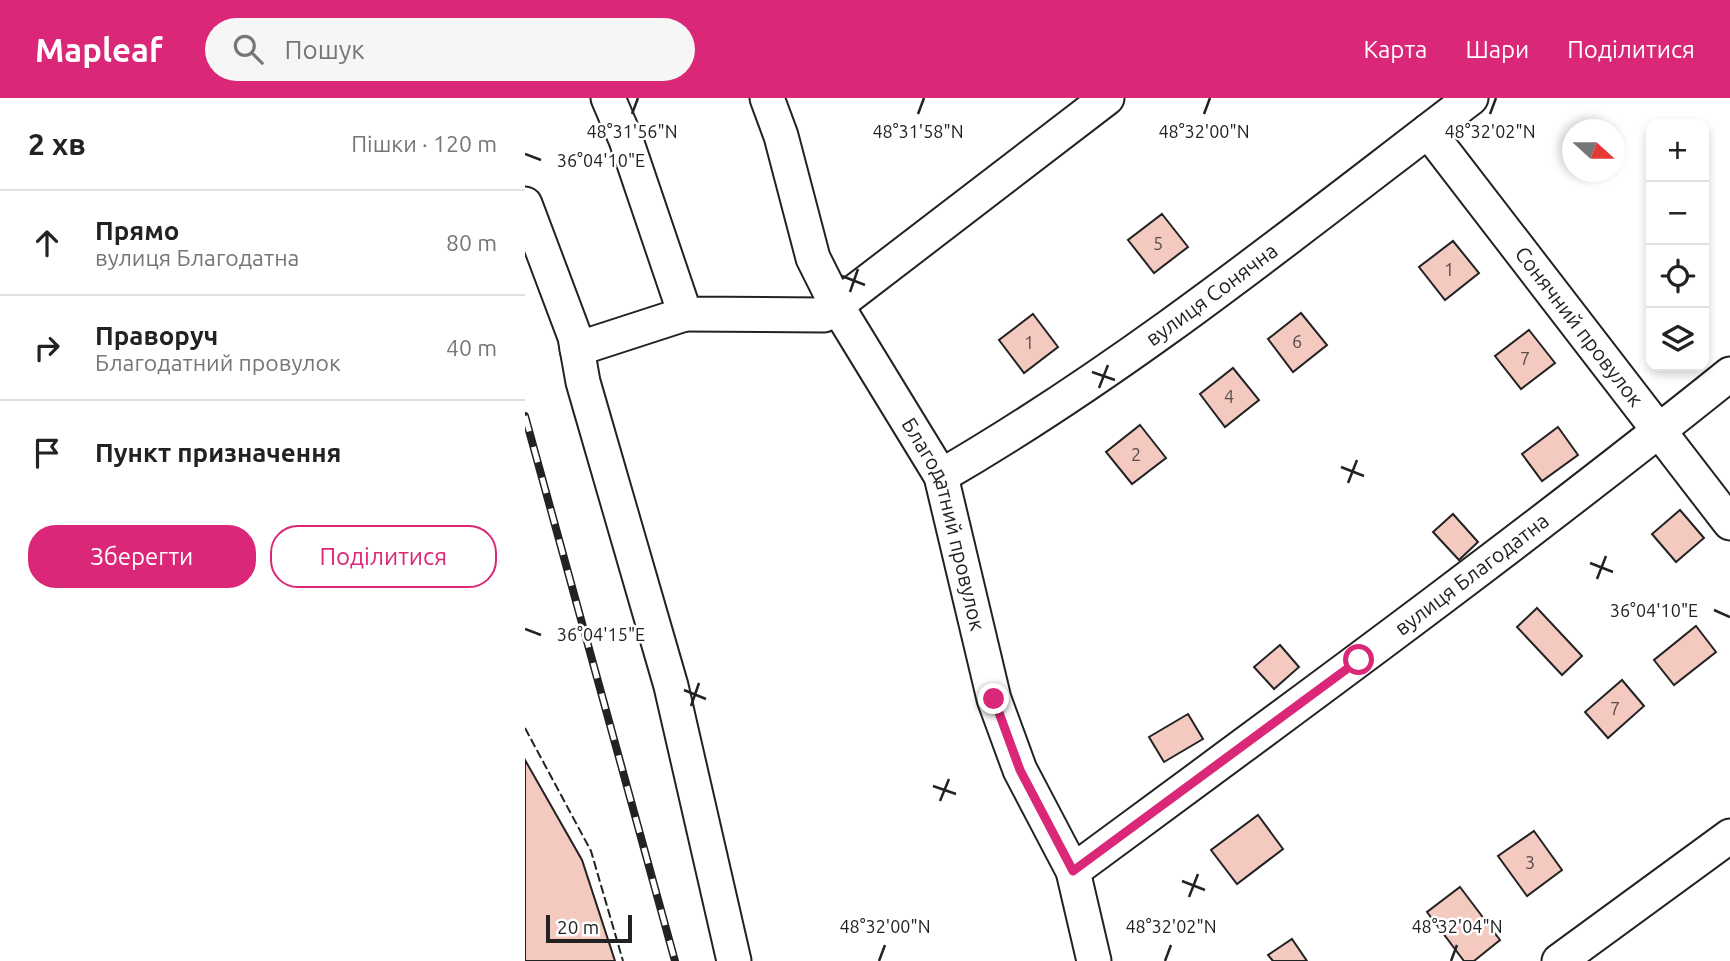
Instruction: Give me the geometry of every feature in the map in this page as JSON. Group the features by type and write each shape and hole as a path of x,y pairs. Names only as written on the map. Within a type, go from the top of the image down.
{"street":[{"path":"608,98 626,140 685,314"},
{"name":"Благодатний провулок","path":"767,98 781,136 813,258 837,306 941,475 994,699 1020,770 1073,871 1094,961"},
{"path":"577,349 685,314 824,314 1107,98"},
{"name":"вулиця Сонячна","path":"941,475 1012,435 1142,348 1471,98"},
{"name":"Сонячний провулок","path":"1428,131 1730,523"},
{"path":"525,204 575,337 583,382 671,686 734,961"},
{"name":"вулиця Благодатна","path":"1073,871 1359,660 1660,430 1730,373"},
{"path":"1559,961 1730,836"}],"building":[{"path":"1162,214 1188,247 1154,273 1128,240"},
{"path":"1453,241 1479,273 1445,300 1419,267"},
{"path":"1301,313 1327,345 1293,372 1268,339"},
{"path":"1033,314 1058,347 1024,373 999,340"},
{"path":"1529,330 1555,363 1521,389 1495,356"},
{"path":"1233,368 1259,400 1225,427 1200,394"},
{"path":"1140,425 1166,458 1132,484 1106,452"},
{"path":"1558,427 1578,455 1542,481 1522,454"},
{"path":"1680,510 1704,538 1676,562 1652,534"},
{"path":"1453,514 1478,542 1459,560 1433,532"},
{"path":"1537,608 1582,656 1562,675 1517,627"},
{"path":"1696,626 1716,652 1674,685 1654,660"},
{"path":"1280,645 1299,667 1274,689 1254,667"},
{"path":"1622,680 1644,706 1608,738 1585,712"},
{"path":"1188,714 1203,739 1164,762 1149,737"},
{"path":"525,760 582,860 615,961 525,961"},
{"path":"1258,815 1283,849 1237,884 1211,850"},
{"path":"1534,831 1562,870 1527,896 1498,856"},
{"path":"1460,887 1500,940 1474,961 1464,961 1427,912"},
{"path":"1292,939 1307,961 1273,961 1268,955"}],"railway":[{"path":"525,416 675,961"}],"fence":[{"path":"525,728 591,851 623,961"}],"route":[{"path":"994,699 1020,770 1073,871 1359,660"}]}
